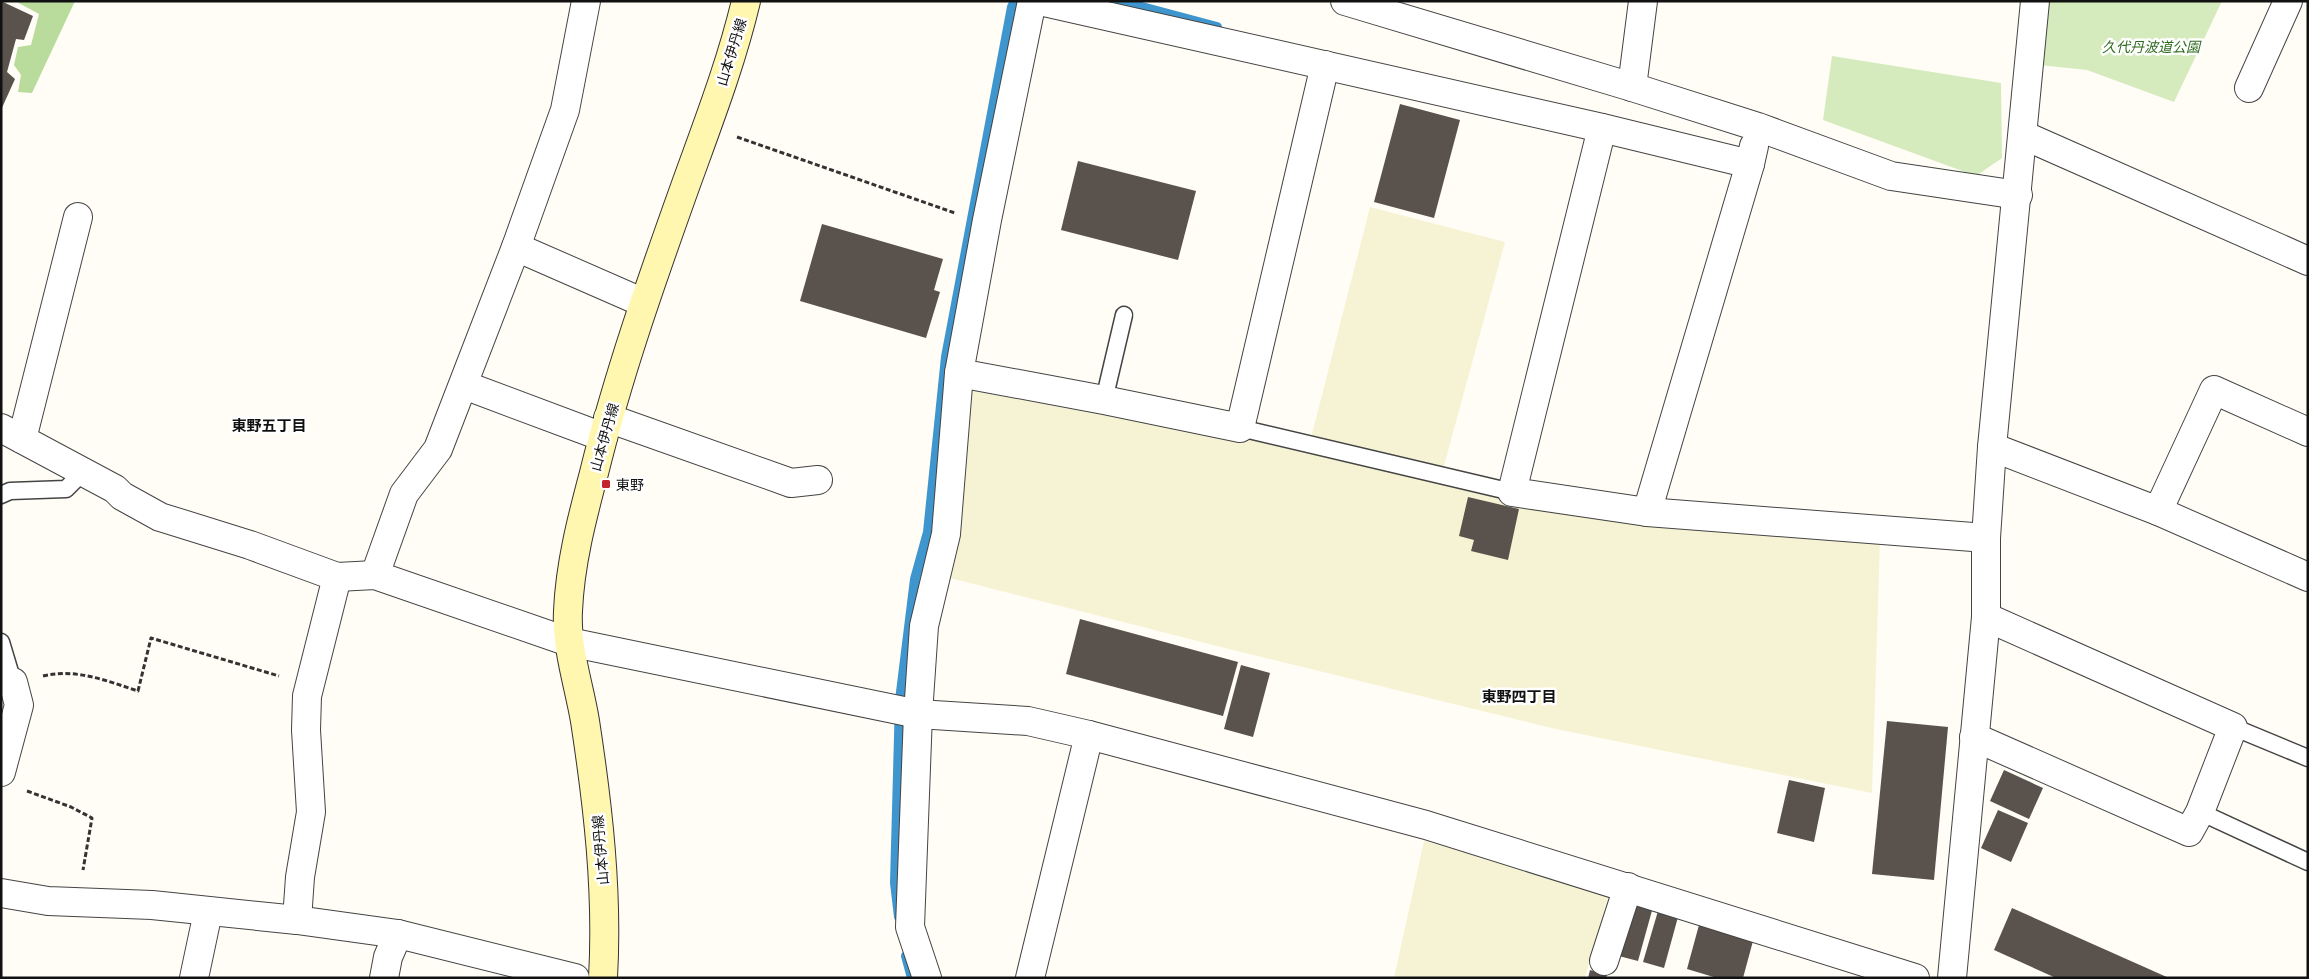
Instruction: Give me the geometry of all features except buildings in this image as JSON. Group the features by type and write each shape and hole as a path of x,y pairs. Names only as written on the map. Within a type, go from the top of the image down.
{"main road":[{"name":"山本伊丹線","path":"603,978 605,900 599,836 585,719 568,642 567,612 579,533 606,427 644,303 708,127 737,38 746,1"}],"street":[{"path":"375,575 404,494 438,449 516,247 565,110 586,1"},
{"path":"928,978 910,928 918,714 924,626 946,534 959,373 987,220 1032,1"},
{"path":"1040,1 1602,128 1750,164"},
{"path":"1345,1 1632,86 1758,127 1891,176 2018,195"},
{"path":"1632,86 1643,1"},
{"path":"1952,978 1986,617 1986,538 1992,447 2018,195 2035,1"},
{"path":"2249,88 2288,1"},
{"path":"959,373 1240,428 1305,193 1325,65"},
{"path":"1647,512 1750,164 1758,127"},
{"path":"1602,128 1512,492 1647,512 1986,538"},
{"path":"2023,135 2308,261"},
{"path":"78,217 53,268 12,434 83,472 160,517 250,545 337,577 375,575 568,642 918,714 1028,721 1088,735 1426,825 1915,978"},
{"path":"516,247 644,303"},
{"path":"464,385 791,482 818,480"},
{"path":"2158,510 2214,390 2308,432"},
{"path":"1992,447 2158,510 2308,577"},
{"path":"297,920 300,877 311,812 306,730 308,685 337,577"},
{"path":"1974,737 2190,832 2200,812 2233,727 1986,617"},
{"path":"10,780 19,705 14,685"},
{"path":"1030,978 1088,735"},
{"path":"1604,961 1628,888"},
{"path":"1,893 48,901 152,905 297,920 398,934 575,978"},
{"path":"194,978 208,912"},
{"path":"384,978 388,957 398,934"}],"lane":[{"path":"1104,400 1124,315"},
{"path":"1240,428 1512,492"},
{"path":"1,495 10,491 66,489 83,472"},
{"path":"1,642 14,685"},
{"path":"2233,727 2308,758"},
{"path":"2200,812 2308,862"}],"path":[{"path":"708,127 964,216"},
{"path":"14,685 57,673 99,678 138,691 151,638 308,685"},
{"path":"10,780 92,818 77,902"}],"shaded area":[{"path":"1370,207 1505,242 1442,473 1311,438"},
{"path":"976,385 1238,434 1585,517 1663,527 1880,541 1872,793 1556,729 950,578 965,393"},
{"path":"1424,841 1610,890 1585,978 1394,978"}],"green space":[{"path":"15,1 75,1 32,93 18,92 21,75 14,65 18,47 31,45 39,14"},
{"name":"久代丹波道公園","path":"2044,1 2222,1 2174,102 2087,70 2039,65"},
{"path":"1832,56 2001,83 2002,158 1976,176 1823,120"}],"waterway":[{"path":"899,917 895,883 900,700 915,579 928,532 946,357 1012,7 1015,1"},
{"path":"1119,1 1217,27"},
{"path":"906,956 912,978"}],"place":[{"name":"東野","path":"606,484"}],"district":[{"name":"東野五丁目","path":"269,425"},
{"name":"東野四丁目","path":"1519,696"}]}
